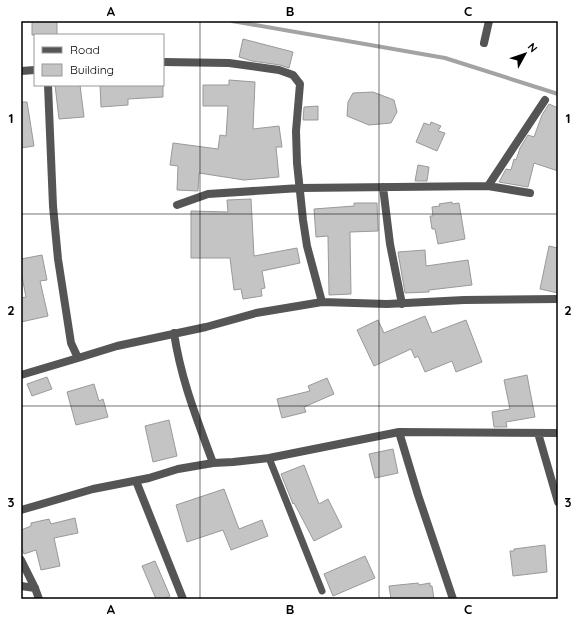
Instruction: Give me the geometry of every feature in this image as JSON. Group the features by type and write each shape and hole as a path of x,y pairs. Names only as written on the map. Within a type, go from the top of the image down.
{"street":[{"path":"484,43 489,21"},
{"path":"164,62 229,63 279,70 294,75 300,84 296,131 297,163 307,246 322,302"},
{"path":"21,71 34,70"},
{"path":"48,86 53,206 58,259 71,343 78,358"},
{"path":"488,186 546,100"},
{"path":"176,205 208,194 300,188 488,186 530,193"},
{"path":"383,187 390,244 402,304"},
{"path":"21,375 117,346 206,327 256,313 322,302 402,304 464,300 558,299"},
{"path":"174,333 178,358 186,390 213,463"},
{"path":"399,432 418,495 453,599"},
{"path":"21,510 93,489 136,481 178,469 213,463 269,458 399,432 558,433"},
{"path":"538,433 558,502"},
{"path":"136,481 183,599"},
{"path":"21,560 39,599"},
{"path":"21,586 35,588"}],"lane":[{"path":"269,458 322,591"}],"building":[{"path":"32,21 57,21 57,34 32,35"},
{"path":"243,39 293,52 289,68 239,57"},
{"path":"229,80 255,82 253,129 279,126 282,147 276,147 279,177 244,180 199,173 198,191 177,190 178,166 170,165 173,143 218,149 220,135 226,136 228,106 203,106 203,85 229,85"},
{"path":"55,86 80,86 84,117 59,119"},
{"path":"100,86 163,86 163,97 128,99 128,105 101,107"},
{"path":"373,92 394,100 397,112 391,123 369,125 347,116 348,102 353,93"},
{"path":"21,102 27,102 34,146 21,148"},
{"path":"549,104 558,108 558,171 534,163 528,187 499,182 506,169 511,170 514,159 516,160 520,148 528,135 534,137 542,115"},
{"path":"318,106 318,120 303,120 304,107"},
{"path":"431,122 441,126 438,131 445,133 437,151 416,142 424,123 430,125"},
{"path":"418,165 429,167 427,181 415,181"},
{"path":"251,199 254,256 297,248 300,263 262,271 265,288 261,289 262,296 243,299 241,289 234,290 230,258 191,258 191,211 228,212 227,200"},
{"path":"452,202 452,204 459,203 465,239 438,244 435,229 432,229 430,216 433,216 432,207 440,206 439,204"},
{"path":"354,203 377,203 378,231 350,232 351,294 329,295 328,236 316,237 314,209 354,206"},
{"path":"549,246 558,248 558,293 540,289"},
{"path":"425,250 426,266 468,260 472,285 429,290 429,292 405,293 398,252"},
{"path":"42,255 47,280 40,281 48,316 21,322 21,298 26,297 21,272 21,259"},
{"path":"425,316 432,333 466,320 482,362 456,372 452,361 425,372 418,356 415,358 411,349 374,366 357,330 378,320 384,333"},
{"path":"527,375 535,417 506,422 507,427 494,427 492,412 510,409 504,380"},
{"path":"47,377 52,389 32,396 27,384"},
{"path":"327,378 334,394 304,407 306,412 282,418 277,399 310,391 308,386"},
{"path":"94,384 99,401 103,399 108,417 76,425 67,392"},
{"path":"169,420 177,456 153,462 145,426"},
{"path":"393,449 398,473 375,478 369,454"},
{"path":"304,465 319,504 328,499 342,527 314,541 294,503 293,504 281,474"},
{"path":"224,489 239,529 262,520 268,536 231,550 223,530 187,542 176,505"},
{"path":"75,518 78,533 54,538 60,566 41,570 36,550 24,554 21,546 21,530 31,526 31,523 49,519 51,524"},
{"path":"545,545 547,572 513,576 510,551 514,551 514,549"},
{"path":"365,556 375,578 333,596 324,574"},
{"path":"155,561 170,596 164,599 156,599 142,566"},
{"path":"418,583 419,585 430,583 430,586 432,586 434,599 391,599 389,586"}],"waterway":[{"path":"232,21 445,58 558,94"}]}
